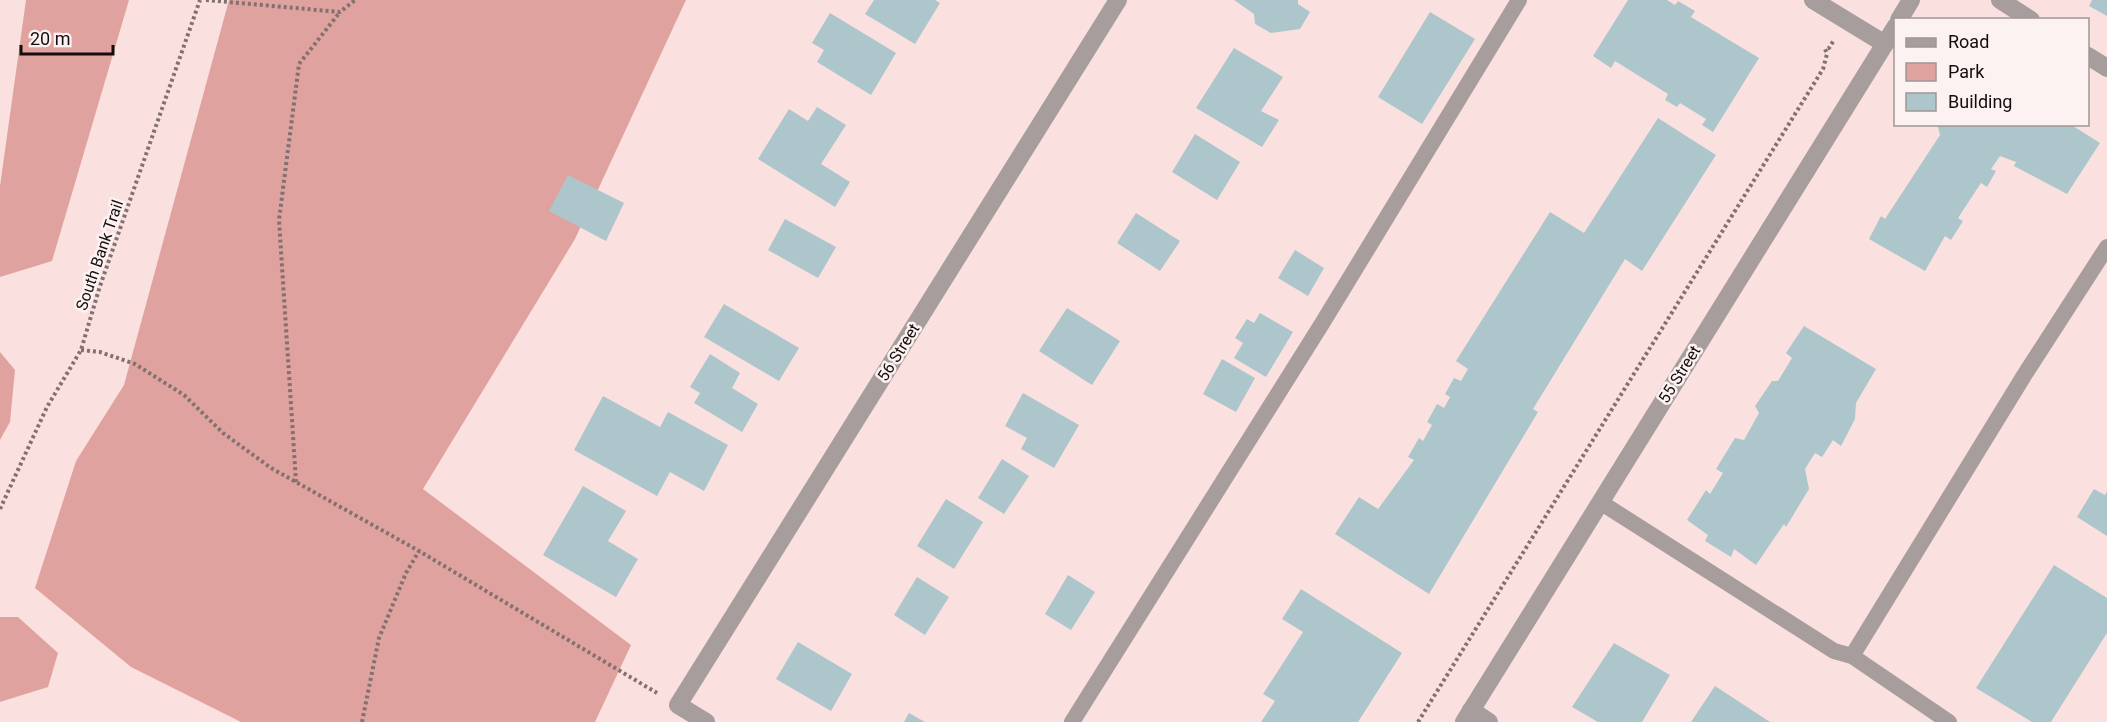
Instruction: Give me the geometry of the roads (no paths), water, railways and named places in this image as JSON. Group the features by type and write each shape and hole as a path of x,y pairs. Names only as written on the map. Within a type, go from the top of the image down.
{"street":[{"name":"56 Street","path":"706,722 678,705 1118,0"},
{"path":"1813,0 1884,44"},
{"path":"1900,18 1911,0"},
{"path":"2000,0 2028,18"},
{"name":"55 Street","path":"1467,716 1894,29"},
{"path":"2089,57 2107,68"},
{"path":"1467,716 1489,722"}],"lane":[{"path":"1072,722 1323,322 1519,0"},
{"path":"1852,656 2025,374 2107,247"},
{"path":"1600,502 1834,651 1852,656 1949,722"}]}
